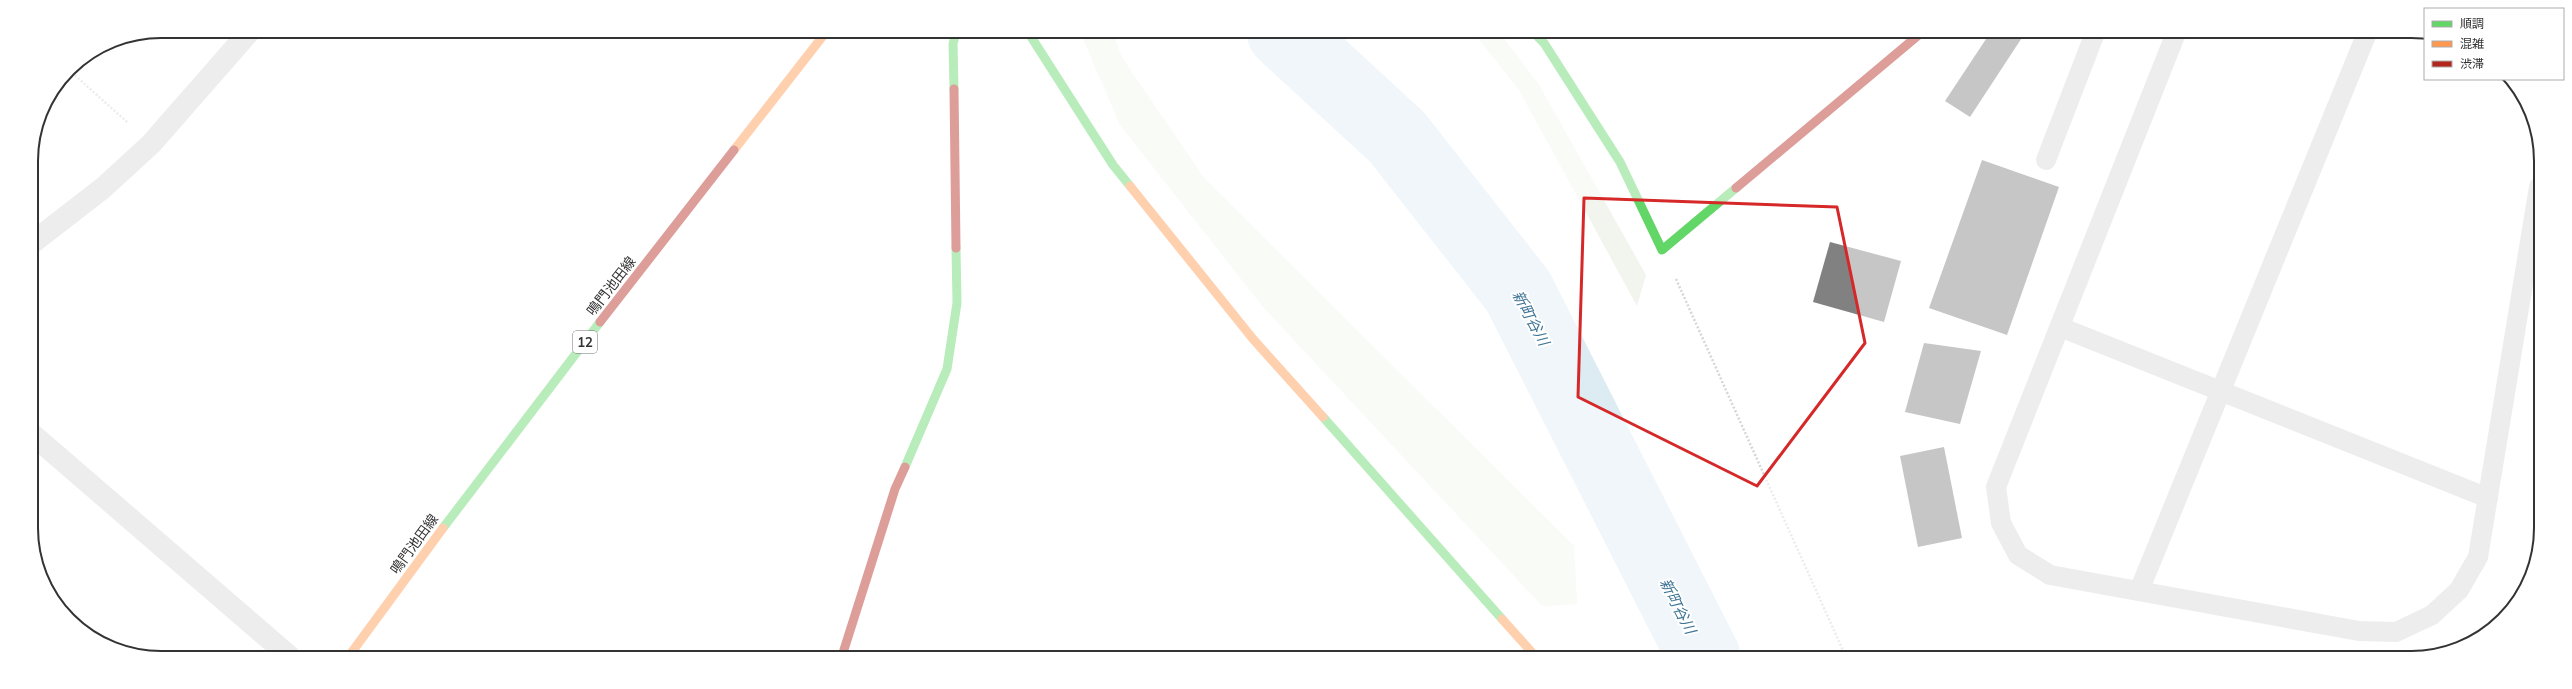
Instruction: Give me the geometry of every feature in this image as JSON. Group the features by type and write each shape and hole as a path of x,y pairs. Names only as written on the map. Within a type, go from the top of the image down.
{"street":[{"path":"38,238 103,188 151,144 244,38"},
{"name":"鳴門池田線","path":"352,651 496,456 821,38"},
{"path":"844,651 895,490 947,369 957,303 955,38"},
{"path":"1032,38 1113,165 1253,339 1531,651"},
{"path":"1539,38 1620,162 1662,250 1915,38"},
{"path":"38,439 283,651"}],"lane":[{"path":"2046,160 2093,38"},
{"path":"2174,38 1996,487 2001,523 2018,555 2050,575 2359,631 2396,632 2432,615 2459,590 2478,557 2534,212"},
{"path":"2139,591 2365,38"},
{"path":"2060,327 2488,498"}],"path":[{"path":"74,74 151,144"},
{"path":"1662,250 1843,651"}],"highlighted area":[{"path":"1584,198 1837,207 1865,343 1757,486 1578,397"}],"shaded area":[{"path":"1083,38 1114,38 1123,59 1204,178 1574,546 1577,604 1542,606 1263,307 1120,125"},
{"path":"1478,38 1504,38 1538,83 1646,275 1637,306 1519,90"}],"building":[{"path":"1987,38 2022,38 1970,117 1945,101"},
{"path":"1982,160 2059,187 2007,335 1929,308"},
{"path":"1830,242 1901,261 1884,322 1813,302"},
{"path":"1924,343 1981,351 1960,424 1905,412"},
{"path":"1944,447 1962,538 1918,547 1900,456"}],"waterway":[{"name":"新町谷川","path":"1290,38 1397,137 1518,291 1701,651"}],"traffic: fast":[{"path":"954,38 953,44 954,89"},
{"path":"1032,38 1113,165 1130,186"},
{"path":"1539,38 1544,43 1620,162 1662,250 1736,188"},
{"path":"905,467 947,369 957,303 956,248"},
{"path":"443,528 600,322"},
{"path":"1323,417 1502,619"}],"traffic: slow":[{"path":"734,150 821,38"},
{"path":"1130,186 1253,339 1323,417"},
{"path":"353,651 443,528"},
{"path":"1502,619 1531,651"}],"traffic: jam":[{"path":"1736,188 1915,38"},
{"path":"954,89 956,248"},
{"path":"600,322 734,150"},
{"path":"844,651 895,489 905,467"}]}
